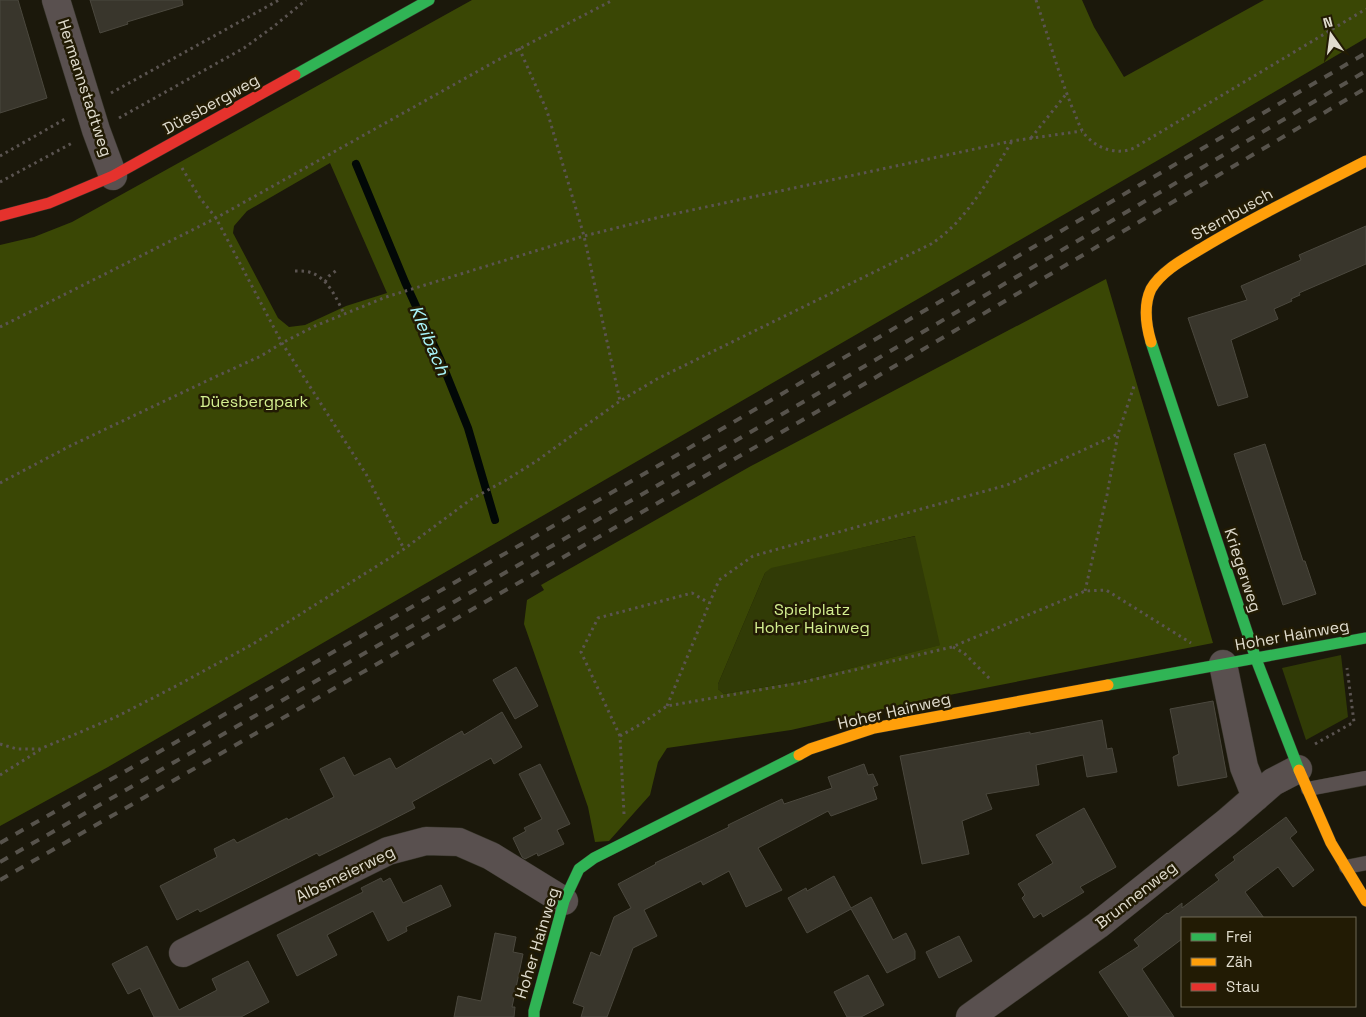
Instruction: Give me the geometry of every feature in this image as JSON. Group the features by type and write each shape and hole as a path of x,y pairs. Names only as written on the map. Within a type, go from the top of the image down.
{"street":[{"name":"Hermannstadtweg","path":"56,0 113,176"},
{"name":"Düesbergweg","path":"0,216 57,200 113,176 429,0"},
{"name":"Sternbusch","path":"1146,323 1146,302 1155,283 1172,268 1226,233 1366,161"},
{"name":"Kriegerweg","path":"1146,323 1256,659 1300,771 1331,843 1366,901"},
{"name":"Hoher Hainweg","path":"534,1017 564,900 579,869 594,858 622,843 810,749 865,730 1366,638"},
{"path":"1223,664 1244,767 1256,797"},
{"name":"Brunnenweg","path":"970,1017 1098,926 1220,828 1273,782 1300,771"},
{"name":"Albsmeierweg","path":"183,953 388,851 426,841 459,842 483,852 564,900"}],"lane":[{"path":"1300,771 1366,778"},
{"path":"1346,867 1366,863"}],"path":[{"path":"0,182 93,118 279,0"},
{"path":"0,156 93,118 244,48 274,27 306,0"},
{"path":"0,327 216,218 519,48 613,0"},
{"path":"1036,0 1067,93 1082,131 1092,141 1112,151 1119,152 1134,148 1366,9"},
{"path":"519,48 547,111 584,236 620,401"},
{"path":"1031,138 1067,93"},
{"path":"0,483 70,446 261,356 282,343 386,297 584,236 664,216 1012,141 1082,131"},
{"path":"0,775 40,749 116,717 178,686 254,644 404,549 470,500 506,480 620,401 673,371 820,300 946,235 972,204 1012,141"},
{"path":"168,146 200,198 216,218 282,343 366,474 404,549"},
{"path":"326,282 329,276 337,270"},
{"path":"296,271 313,273 326,282 344,314"},
{"path":"1084,591 1107,495 1118,434 1137,378"},
{"path":"667,706 718,580 753,556 1006,485 1118,434"},
{"path":"620,736 667,706 799,683 952,647 1084,591 1106,590 1223,664"},
{"path":"622,843 624,809 620,736 581,652 598,618 692,593 709,603"},
{"path":"1300,771 1354,722 1343,643"},
{"path":"952,647 964,653 980,668 999,689 1007,704"},
{"path":"0,744 17,749 40,749"}],"green space":[{"name":"Düesbergpark","path":"472,0 1082,0 1094,27 1124,77 1264,0 1366,0 1366,38 108,767 0,826 0,245 34,237 72,222","holes":["330,163 387,293 346,306 305,325 289,327 278,318 233,233 234,226 247,211"]},
{"path":"1106,279 1213,643 929,699 791,730 667,748 658,762 650,795 609,841 595,842 588,807 524,624 527,600 544,590 541,585 751,466","holes":["915,536 940,645 801,681 724,694 718,689 718,684 765,573 771,568"]},
{"name":"Spielplatz Hoher Hainweg","path":"916,536 941,645 801,681 724,694 718,689 718,684 765,573 771,567"},
{"path":"1341,655 1348,717 1306,740 1282,668"}],"building":[{"path":"0,0 18,0 47,98 0,113"},
{"path":"90,0 182,0 183,5 127,22 128,24 100,33"},
{"path":"1366,226 1366,264 1299,293 1300,295 1291,299 1292,301 1274,309 1278,319 1231,340 1248,397 1218,406 1188,318 1247,300 1241,286 1301,260 1299,255"},
{"path":"1265,444 1303,561 1305,561 1316,594 1283,605 1234,454"},
{"path":"516,667 538,706 515,719 493,680"},
{"path":"1213,701 1227,777 1178,786 1173,757 1179,754 1170,709"},
{"path":"502,712 522,747 494,764 491,758 412,802 415,808 378,827 319,856 317,853 200,912 198,909 177,920 160,886 217,857 214,849 234,839 237,843 334,797 320,769 344,757 354,776 390,758 396,769 462,731 464,735"},
{"path":"1102,720 1107,749 1112,748 1117,772 1087,777 1083,755 1036,765 1039,785 986,794 992,809 962,821 969,854 922,864 900,756"},
{"path":"540,764 570,824 557,830 564,844 538,856 537,853 525,859 522,857 513,838 526,831 524,828 542,819 519,774"},
{"path":"864,764 868,775 873,774 878,785 873,787 877,799 831,816 828,811 758,848 782,890 746,907 729,871 703,885 701,881 644,910 657,936 633,948 607,1017 581,1017 584,1007 573,1003 591,952 600,956 614,917 631,908 618,884 655,863 729,827 728,825 782,799 784,804 832,788 828,777"},
{"path":"1084,808 1116,867 1080,887 1084,892 1043,917 1041,913 1034,918 1022,898 1025,895 1018,884 1053,863 1036,835"},
{"path":"1286,817 1297,832 1290,838 1314,870 1293,887 1278,867 1245,892 1263,917 1181,917 1181,940 1142,969 1174,1017 1129,1017 1099,972 1139,946 1134,940 1167,913 1182,903 1182,908 1219,880 1215,875 1235,860 1233,857"},
{"path":"834,876 851,908 871,897 893,940 906,933 915,951 915,959 887,973 851,909 807,933 788,898 806,888 807,891"},
{"path":"381,878 383,882 390,878 403,903 441,885 451,906 406,927 407,931 388,941 373,911 327,935 337,955 297,976 277,935 363,892 361,888"},
{"path":"495,933 516,937 513,952 523,954 512,1007 515,1007 514,1017 454,1017 458,996 481,1001"},
{"path":"959,936 972,961 939,978 926,952"},
{"path":"147,946 179,1010 217,990 212,979 248,961 269,1002 241,1017 154,1017 140,988 128,994 112,964"},
{"path":"868,975 884,1005 861,1017 847,1017 834,992"}],"waterway":[{"name":"Kleibach","path":"356,164 468,428 495,520"}],"railway":[{"path":"0,843 677,455 1366,53"},
{"path":"0,862 831,386 1366,71"},
{"path":"0,880 827,406 1366,88"}],"traffic: fast":[{"path":"295,75 429,0"},
{"path":"1151,342 1256,659 1299,770"},
{"path":"1108,685 1366,638"},
{"path":"534,1017 534,1011 564,901 579,869 594,858 799,755"}],"traffic: slow":[{"path":"1151,342 1146,309 1148,295 1156,282 1168,270 1244,224 1366,161"},
{"path":"799,755 810,749 874,728 1108,685"},
{"path":"1299,770 1331,843 1366,901"}],"traffic: jam":[{"path":"0,216 49,203 113,176 295,75"}]}
